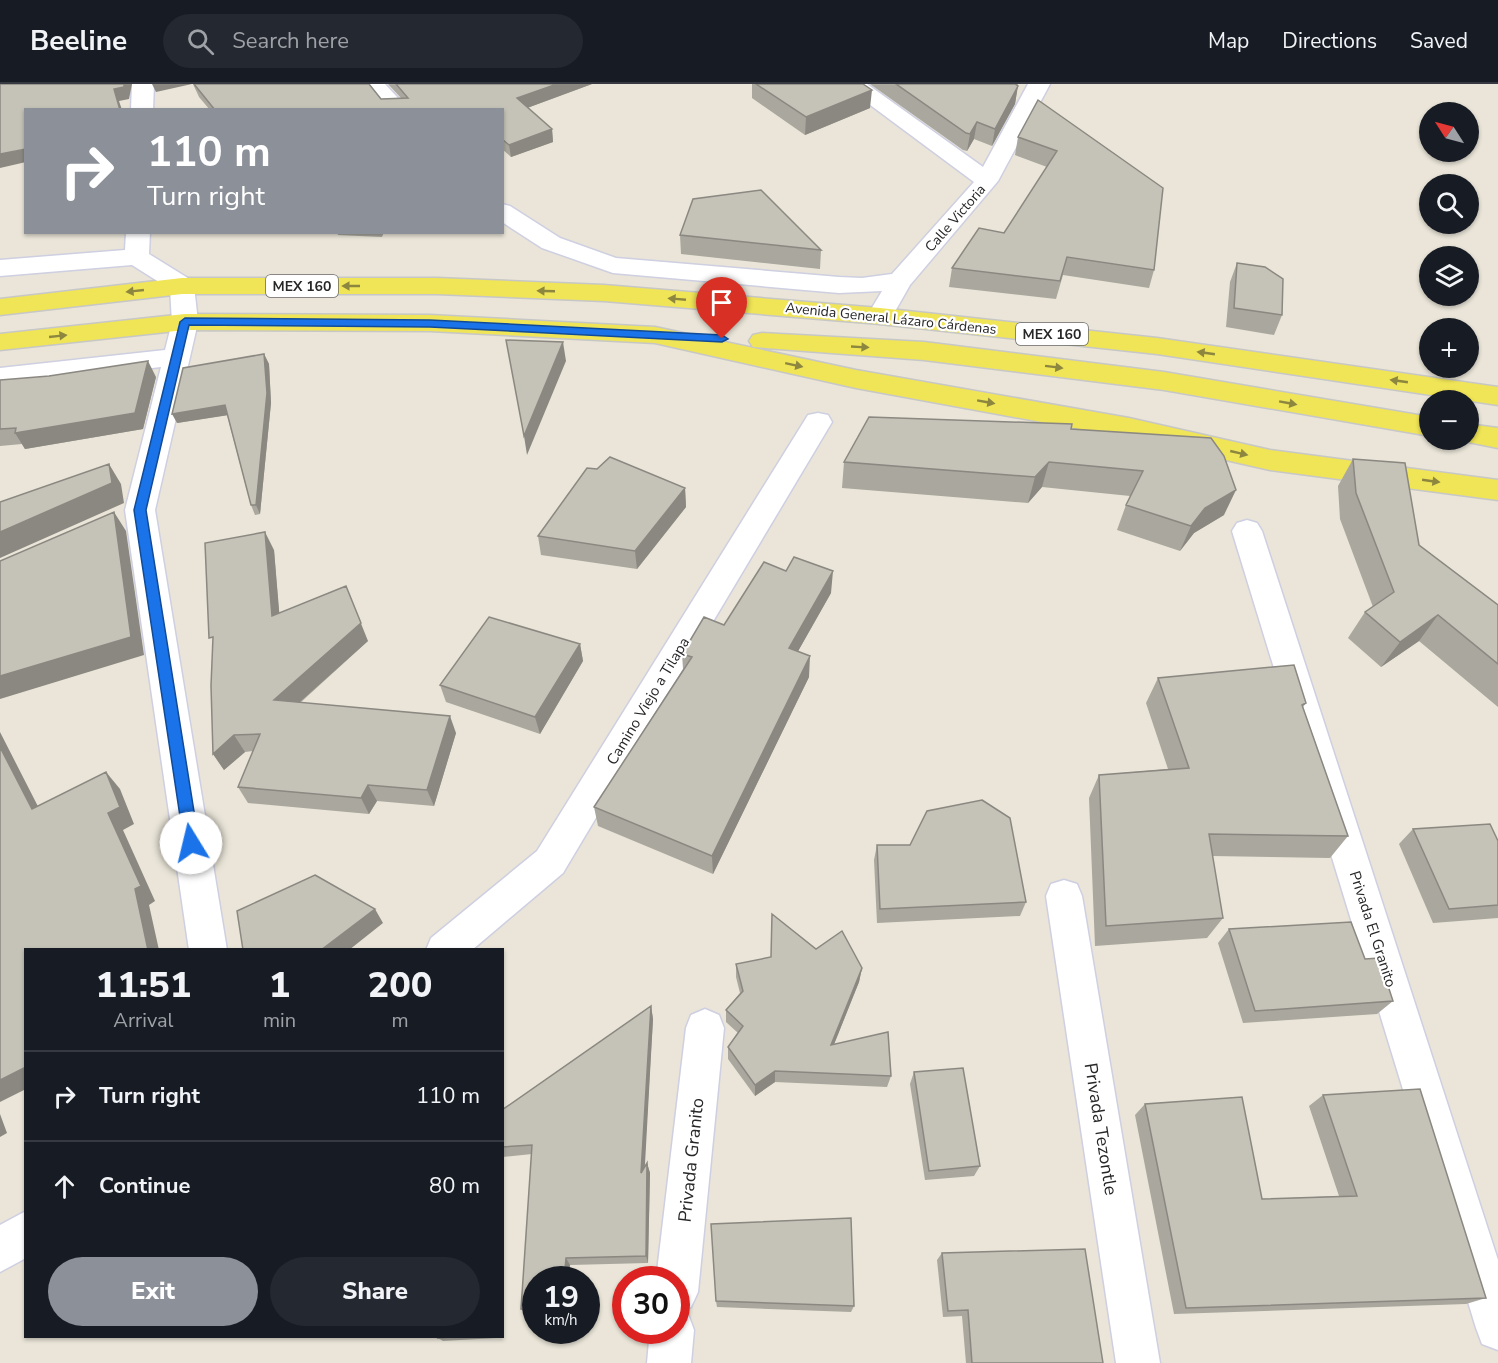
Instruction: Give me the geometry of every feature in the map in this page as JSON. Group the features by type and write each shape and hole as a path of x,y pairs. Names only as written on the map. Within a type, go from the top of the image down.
{"main road":[{"name":"Avenida General Lázaro Cárdenas","path":"182,286 437,286 604,293 880,315 1157,346 1498,396"},
{"name":"MEX 160","path":"0,307 182,286"},
{"name":"MEX 160","path":"0,342 185,322 430,323 655,335"},
{"name":"Avenida General Lázaro Cárdenas","path":"655,335 924,351 1164,381 1419,424"},
{"path":"655,335 856,378 1129,428 1270,460 1498,490"},
{"path":"1479,435 1498,438"}],"street":[{"path":"142,108 143,84"},
{"path":"373,84 397,108"},
{"path":"853,84 987,181"},
{"name":"Calle Victoria","path":"880,315 900,281 987,181 1039,84"},
{"path":"504,213 551,243 613,265 839,285 862,286 900,281"},
{"path":"137,257 138,234"},
{"path":"0,268 137,257 182,286 185,322 129,514 208,948"},
{"path":"0,377 176,357"},
{"name":"Camino Viejo a Tilapa","path":"446,948 550,862 818,422"},
{"name":"Privada El Granito","path":"1247,531 1498,1328"},
{"name":"Privada Tezontle","path":"1064,896 1138,1363"},
{"name":"Privada Granito","path":"679,1266 705,1028"},
{"path":"0,1251 24,1233"},
{"path":"669,1363 671,1344"}],"building":[{"path":"0,84 124,84 124,87 114,89 119,108 24,108 24,149 0,154"},
{"path":"194,84 369,84 381,99 408,98 396,84 557,84 517,98 552,129 509,145 504,141 504,108 213,108"},
{"path":"756,84 863,84 872,90 806,117"},
{"path":"896,84 1015,84 1018,86 995,129 977,122 970,134"},
{"path":"1038,100 1163,188 1154,270 1067,257 1060,281 952,268 979,228 1004,233 1057,151 1018,137"},
{"path":"761,190 821,250 680,235 693,199"},
{"path":"1237,263 1265,267 1283,279 1282,315 1234,308"},
{"path":"506,340 563,342 524,436"},
{"path":"264,354 267,393 256,505 251,505 225,405 172,414 183,368"},
{"path":"148,361 135,413 15,433 16,428 0,429 0,380 49,376"},
{"path":"869,417 1072,424 1071,429 1211,438 1224,456 1236,490 1205,508 1191,526 1126,505 1143,471 1049,462 1035,477 844,462"},
{"path":"610,457 685,488 635,551 538,536 587,468 597,469"},
{"path":"1353,459 1405,463 1419,545 1498,605 1498,664 1438,615 1400,642 1365,612 1394,592 1356,493"},
{"path":"109,464 112,483 0,532 0,502"},
{"path":"114,512 131,637 0,676 0,561"},
{"path":"265,532 272,616 346,586 361,623 274,700 450,716 427,790 368,785 361,798 238,787 260,734 234,735 213,754 211,686 213,637 209,638 205,543"},
{"path":"794,557 833,571 789,648 810,656 712,856 594,807 692,657 682,654 704,617 724,625 764,562 786,571"},
{"path":"489,617 580,644 535,717 440,685"},
{"path":"1294,665 1306,703 1302,705 1348,836 1209,834 1223,918 1106,926 1099,775 1189,768 1158,678"},
{"path":"0,747 32,809 106,772 120,807 108,813 141,886 135,889 148,948 24,948 24,1068 0,1080"},
{"path":"982,800 1010,818 1026,902 880,909 877,845 910,845 927,811"},
{"path":"1490,824 1498,841 1498,905 1449,909 1413,829"},
{"path":"315,875 375,909 324,948 243,948 237,911"},
{"path":"772,914 816,949 842,931 862,968 831,1045 888,1032 891,1076 775,1071 755,1085 728,1047 743,1026 726,1010 743,991 736,964 771,957"},
{"path":"1351,922 1365,959 1379,958 1393,1001 1255,1011 1229,929"},
{"path":"651,1006 641,1173 647,1163 646,1256 566,1258 565,1266 524,1266 532,1145 504,1147 504,1109"},
{"path":"963,1068 980,1166 929,1171 914,1072"},
{"path":"1420,1089 1486,1298 1186,1308 1145,1104 1242,1097 1262,1199 1357,1196 1323,1095"},
{"path":"851,1218 854,1306 716,1301 711,1224"},
{"path":"1085,1249 1103,1363 972,1363 968,1310 948,1311 942,1253"}],"route":[{"path":"191,843 140,510 185,322 430,323 722,339"}]}
